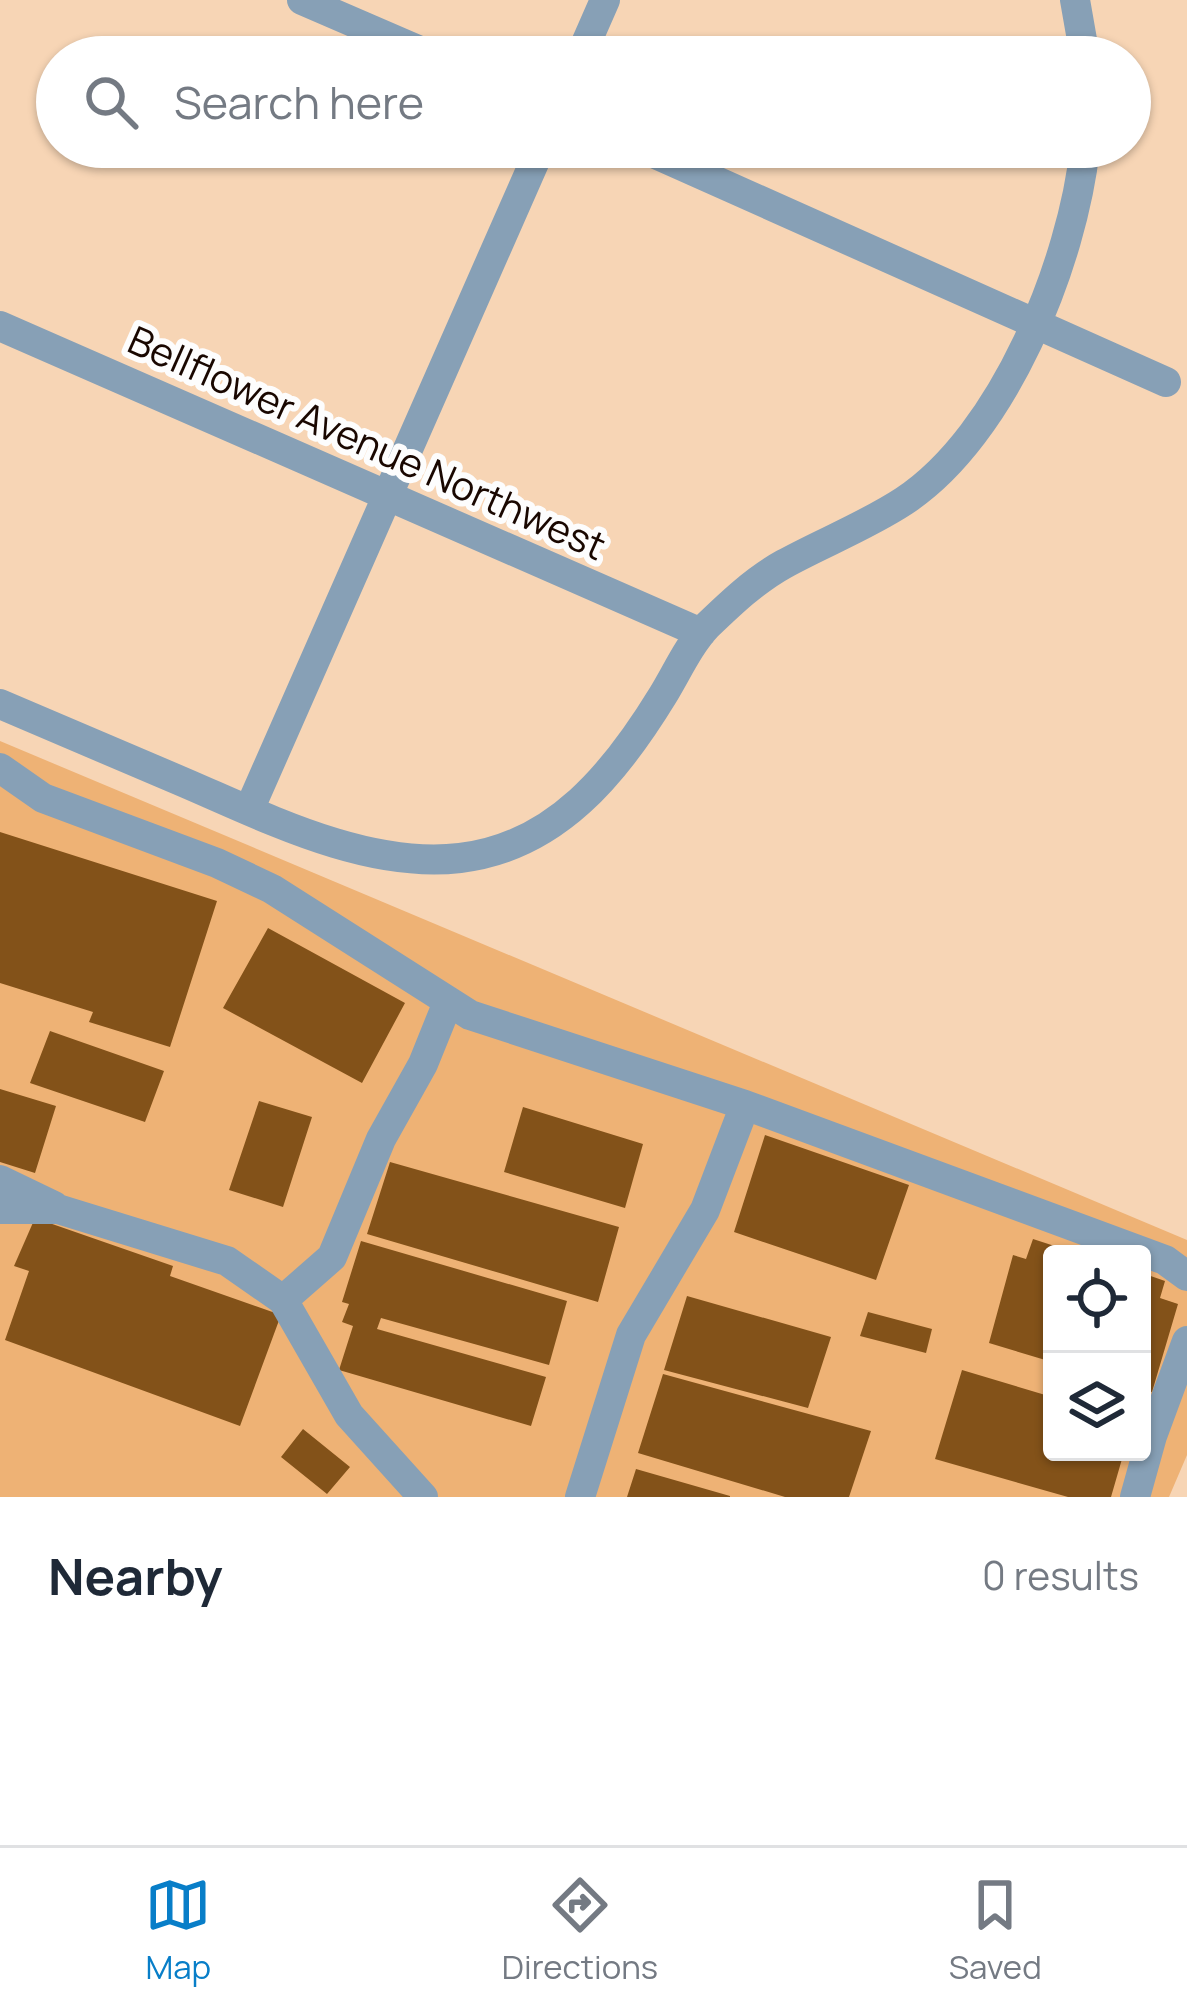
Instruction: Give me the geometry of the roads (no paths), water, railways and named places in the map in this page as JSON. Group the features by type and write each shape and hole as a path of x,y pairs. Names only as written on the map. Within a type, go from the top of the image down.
{"street":[{"path":"302,0 385,36"},
{"path":"589,36 605,0"},
{"path":"1075,0 1081,36"},
{"path":"249,810 532,168"},
{"path":"687,168 1166,382"},
{"path":"0,704 249,810 388,856 475,856 530,836 581,802 634,743 701,633 734,600 781,565 876,518 941,472 986,419 1035,322 1073,216 1081,168"},
{"name":"Bellflower Avenue Northwest","path":"0,326 701,633"},
{"path":"0,768 43,798 217,863 272,889 470,1016 745,1105 1165,1259 1187,1276"},
{"path":"284,1300 332,1257 381,1138 422,1064 448,1002"},
{"path":"580,1497 631,1335 705,1210 745,1105"},
{"path":"0,1180 58,1208 227,1261 284,1300 349,1415 423,1497"},
{"path":"0,1209 58,1208"},
{"path":"1135,1497 1187,1341"}]}
